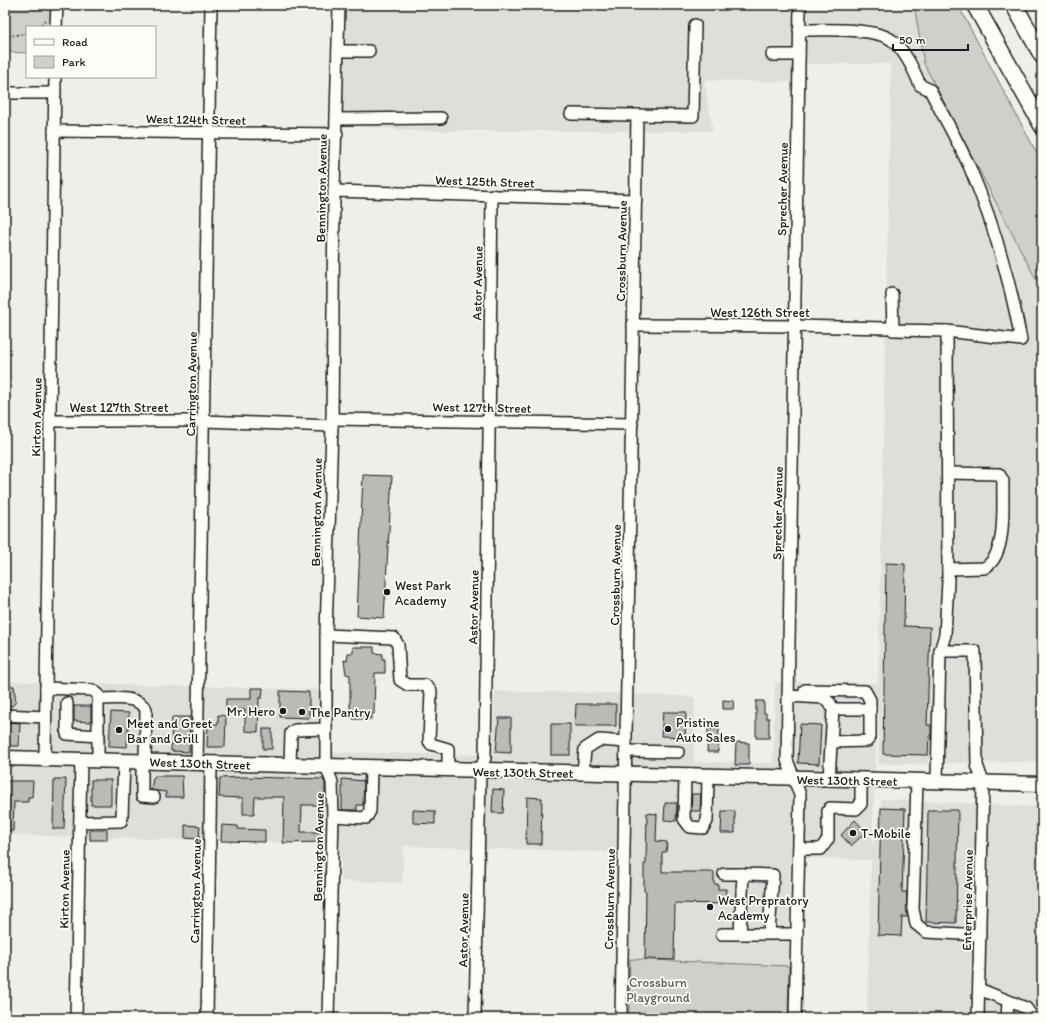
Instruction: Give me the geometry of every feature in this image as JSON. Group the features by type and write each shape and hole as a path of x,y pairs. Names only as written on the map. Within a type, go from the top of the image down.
{"highway":[{"path":"1014,5 1041,53"},
{"path":"977,8 1042,125"}],"main road":[{"name":"West 130th Street","path":"5,758 829,780 1042,784"}],"street":[{"path":"56,26 57,5"},
{"name":"Carrington Avenue","path":"197,763 211,5"},
{"name":"Bennington Avenue","path":"328,1018 333,816 332,782 326,766 326,636 332,423 334,191 339,5"},
{"name":"Sprecher Avenue","path":"796,1018 800,795 787,760 800,5"},
{"path":"571,114 693,116 695,25"},
{"path":"799,30 830,29 867,32 875,33 893,40 913,69 920,85 930,90 969,167 999,243 1014,297 1022,340 947,331 893,330 892,294"},
{"path":"338,51 368,51"},
{"path":"772,54 799,55"},
{"name":"Kirton Avenue","path":"45,758 55,78"},
{"path":"5,93 55,93"},
{"name":"Crossburn Avenue","path":"621,1018 637,115"},
{"path":"337,119 441,118"},
{"name":"West 124th Street","path":"54,131 209,134 336,134"},
{"name":"West 125th Street","path":"334,191 636,200"},
{"name":"Astor Avenue","path":"475,1018 480,771 485,758 492,195"},
{"name":"West 126th Street","path":"634,326 794,326 886,328"},
{"path":"937,782 940,651 945,635 948,569 947,331"},
{"name":"West 127th Street","path":"50,422 489,422 632,424"},
{"path":"948,473 999,474 1003,481 1002,540 994,557 988,566 984,568 948,569"},
{"path":"326,636 394,638 398,645 400,680 408,685 425,685 431,691 429,742 448,749 448,770"},
{"name":"Enterprise Avenue","path":"940,651 975,651 977,765 983,782 978,1018"},
{"path":"46,688 92,690 98,694 98,760"},
{"path":"788,693 865,691 870,700 870,737 867,741 831,742"},
{"path":"788,693 824,698 830,702 833,708 829,780"},
{"path":"99,699 136,700 142,703 146,708 142,796 154,797"},
{"path":"67,703 67,734 99,736"},
{"path":"833,708 870,709"},
{"path":"5,715 45,717"},
{"path":"290,766 291,733 294,730 326,729"},
{"path":"583,773 585,749 599,740 626,746 678,752"},
{"name":"Kirton Avenue","path":"76,1018 81,760"},
{"path":"80,822 120,821 122,817 124,761"},
{"name":"Carrington Avenue","path":"207,1018 211,764"},
{"path":"333,816 366,818 370,811 371,767"},
{"path":"685,775 684,819 690,827 703,828 707,821 708,776"},
{"path":"799,849 821,849 828,839 828,811 830,808 856,809 861,804 861,780"},
{"path":"917,781 913,909 916,924 926,932 980,934"},
{"path":"724,874 774,875 769,933"},
{"path":"740,934 743,874"},
{"path":"722,934 797,934"},
{"path":"979,989 1026,1008 1033,1018"},
{"path":"1008,1001 1008,1018"}],"path":[{"path":"40,26 48,16"},
{"path":"5,37 26,33"}],"shaded area":[{"path":"341,5 914,5 924,64 1042,291 1042,762 879,764 878,695 872,847 882,799 1042,807 1042,1018 867,1018 871,860 790,858 789,966 630,959 630,853 404,846 402,883 341,881 340,844 5,835 5,681 334,690 333,752 493,755 495,691 614,693 695,697 694,762 773,763 775,682 878,683 891,64 807,64 793,82 704,80 713,131 413,131 342,125 340,112"}],"green space":[{"path":"5,5 52,5 52,26 26,26 26,53 5,52"},
{"path":"914,5 958,5 1042,163 1042,291 924,64"},
{"name":"Crossburn Playground","path":"630,959 789,966 788,1018 629,1018"}],"building":[{"path":"363,475 392,476 384,618 357,616"},
{"path":"886,563 905,564 904,626 930,627 927,725 931,725 931,736 929,736 928,755 883,754"},
{"path":"353,647 374,647 374,653 383,654 382,659 385,659 385,673 375,673 374,714 371,714 371,719 353,719 353,713 350,713 350,675 346,674 344,660 347,661 348,653 353,653"},
{"path":"5,686 14,686 16,702 12,706 5,706"},
{"path":"251,688 263,688 262,698 259,698 258,732 245,731 245,710 226,710 226,699 251,699"},
{"path":"280,691 309,692 309,718 280,717"},
{"path":"723,700 734,701 733,709 723,709"},
{"path":"756,701 764,701 764,713 766,713 766,718 769,718 769,738 756,738"},
{"path":"576,704 616,704 616,726 575,726"},
{"path":"74,706 91,706 91,722 74,721"},
{"name":"Meet and Greet Bar and Grill","path":"111,712 129,713 127,747 109,746"},
{"path":"663,712 686,712 685,737 661,736"},
{"path":"218,715 226,716 225,747 207,747 208,724 218,724"},
{"path":"172,717 190,717 189,752 171,751"},
{"path":"499,718 511,718 511,753 496,752"},
{"path":"5,722 20,723 19,746 5,746"},
{"path":"551,724 570,724 570,755 551,755"},
{"path":"800,724 821,725 819,764 798,763"},
{"path":"263,729 272,729 272,749 263,749"},
{"path":"708,729 719,729 718,752 707,752"},
{"path":"736,742 749,743 749,765 735,765"},
{"path":"155,776 182,776 183,797 166,797 166,792 151,790 153,778"},
{"path":"244,777 323,779 325,783 325,805 302,805 301,832 323,832 323,842 283,843 284,797 255,797 254,814 243,814 243,798 219,797 220,778"},
{"path":"54,779 66,779 64,829 53,829"},
{"path":"342,779 364,781 363,805 357,805 357,810 342,810"},
{"path":"91,780 111,780 111,805 91,805"},
{"path":"5,781 33,781 32,797 28,797 28,802 14,802 13,831 5,831"},
{"path":"493,789 504,790 503,813 492,813"},
{"path":"692,794 701,794 700,811 691,811"},
{"path":"527,797 542,798 541,844 526,844"},
{"path":"665,803 677,803 676,821 664,820"},
{"path":"881,808 905,809 902,892 907,892 907,917 902,917 901,936 878,935"},
{"path":"413,810 435,811 435,824 413,823"},
{"path":"928,810 958,810 956,923 926,922"},
{"path":"722,811 735,811 735,833 721,833"},
{"path":"647,813 657,814 656,841 667,842 666,852 662,852 662,872 714,872 714,884 718,884 718,889 726,889 725,904 675,903 674,960 645,959 646,891 644,891 644,864 646,864"},
{"name":"T-Mobile","path":"855,820 866,832 851,846 841,835"},
{"path":"185,825 200,826 199,839 185,838"},
{"path":"222,825 238,826 238,829 265,830 265,842 221,841"},
{"path":"90,830 107,830 107,840 90,840"}],"railway":[{"path":"1035,5 1042,10"}],"place":[{"name":"West Park Academy","path":"387,592"},
{"name":"Mr. Hero","path":"283,711"},
{"name":"The Pantry","path":"302,712"},
{"name":"Pristine Auto Sales","path":"668,729"},
{"name":"Meet and Greet Bar and Grill","path":"119,730"},
{"name":"T-Mobile","path":"853,833"},
{"name":"West Prepratory Academy","path":"710,907"}]}
